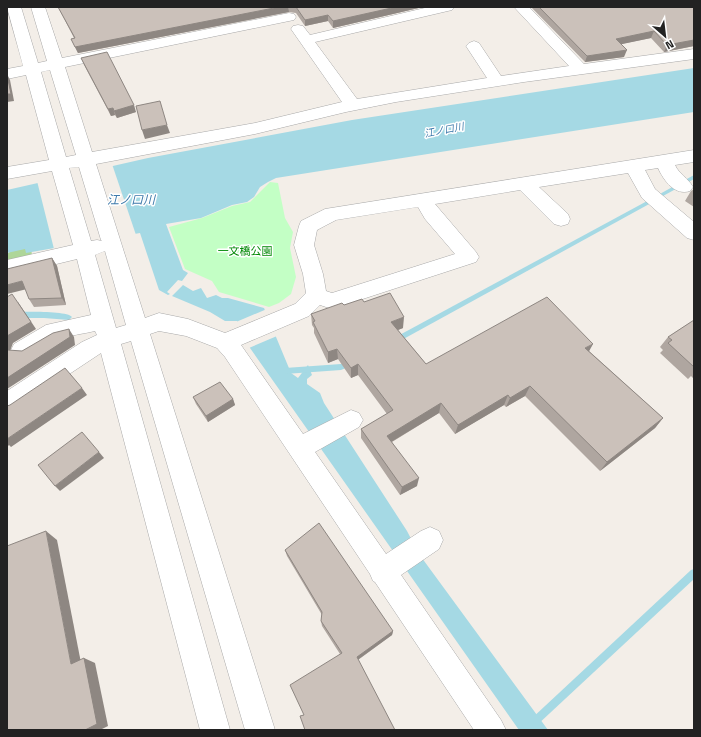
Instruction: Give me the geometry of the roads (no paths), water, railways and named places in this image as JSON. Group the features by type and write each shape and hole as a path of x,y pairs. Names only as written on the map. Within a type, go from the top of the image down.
{"street":[{"path":"14,7 83,247 215,730"},
{"path":"38,7 260,730"},
{"path":"306,40 447,7"},
{"path":"521,7 556,42 580,70"},
{"path":"7,74 286,12 353,106"},
{"path":"474,46 497,82"},
{"path":"7,173 59,167 86,162 290,121 326,111 353,106 497,82 694,54"},
{"path":"317,296 313,274 304,245 308,226 332,214 694,156"},
{"path":"664,161 668,172 680,184"},
{"path":"634,166 648,193 694,233"},
{"path":"524,183 561,219"},
{"path":"317,296 332,301 469,257 432,214 423,199"},
{"path":"7,268 83,247 111,242"},
{"path":"22,350 55,321 105,330 137,330 159,322 234,339 302,310 317,296"},
{"path":"7,402 90,348 105,330"},
{"path":"234,339 232,351 305,446 388,568 491,730"},
{"path":"305,446 351,420"},
{"path":"388,568 430,540"}],"water":[{"name":"江ノ口川","path":"694,68 694,112 276,178 260,187 254,197 247,202 232,205 201,218 166,224 183,270 188,273 182,281 178,280 167,292 170,294 168,295 159,290 140,233 26,253 25,249 7,253 7,190 148,158 352,120"},
{"path":"183,285 193,291 201,288 207,298 216,295 222,298 228,298 264,308 291,373 298,378 308,365 312,375 307,379 307,384 320,393 324,403 407,531 419,554 548,730 519,730 250,348 237,321 225,321 210,312 172,296"}],"waterway":[{"path":"661,195 694,177"},
{"path":"396,340 649,202"},
{"path":"7,315 69,317"},
{"path":"285,371 341,367 351,363"},
{"path":"533,723 694,573"}],"park label":[{"name":"一文橋公園","path":"245,251"}]}
